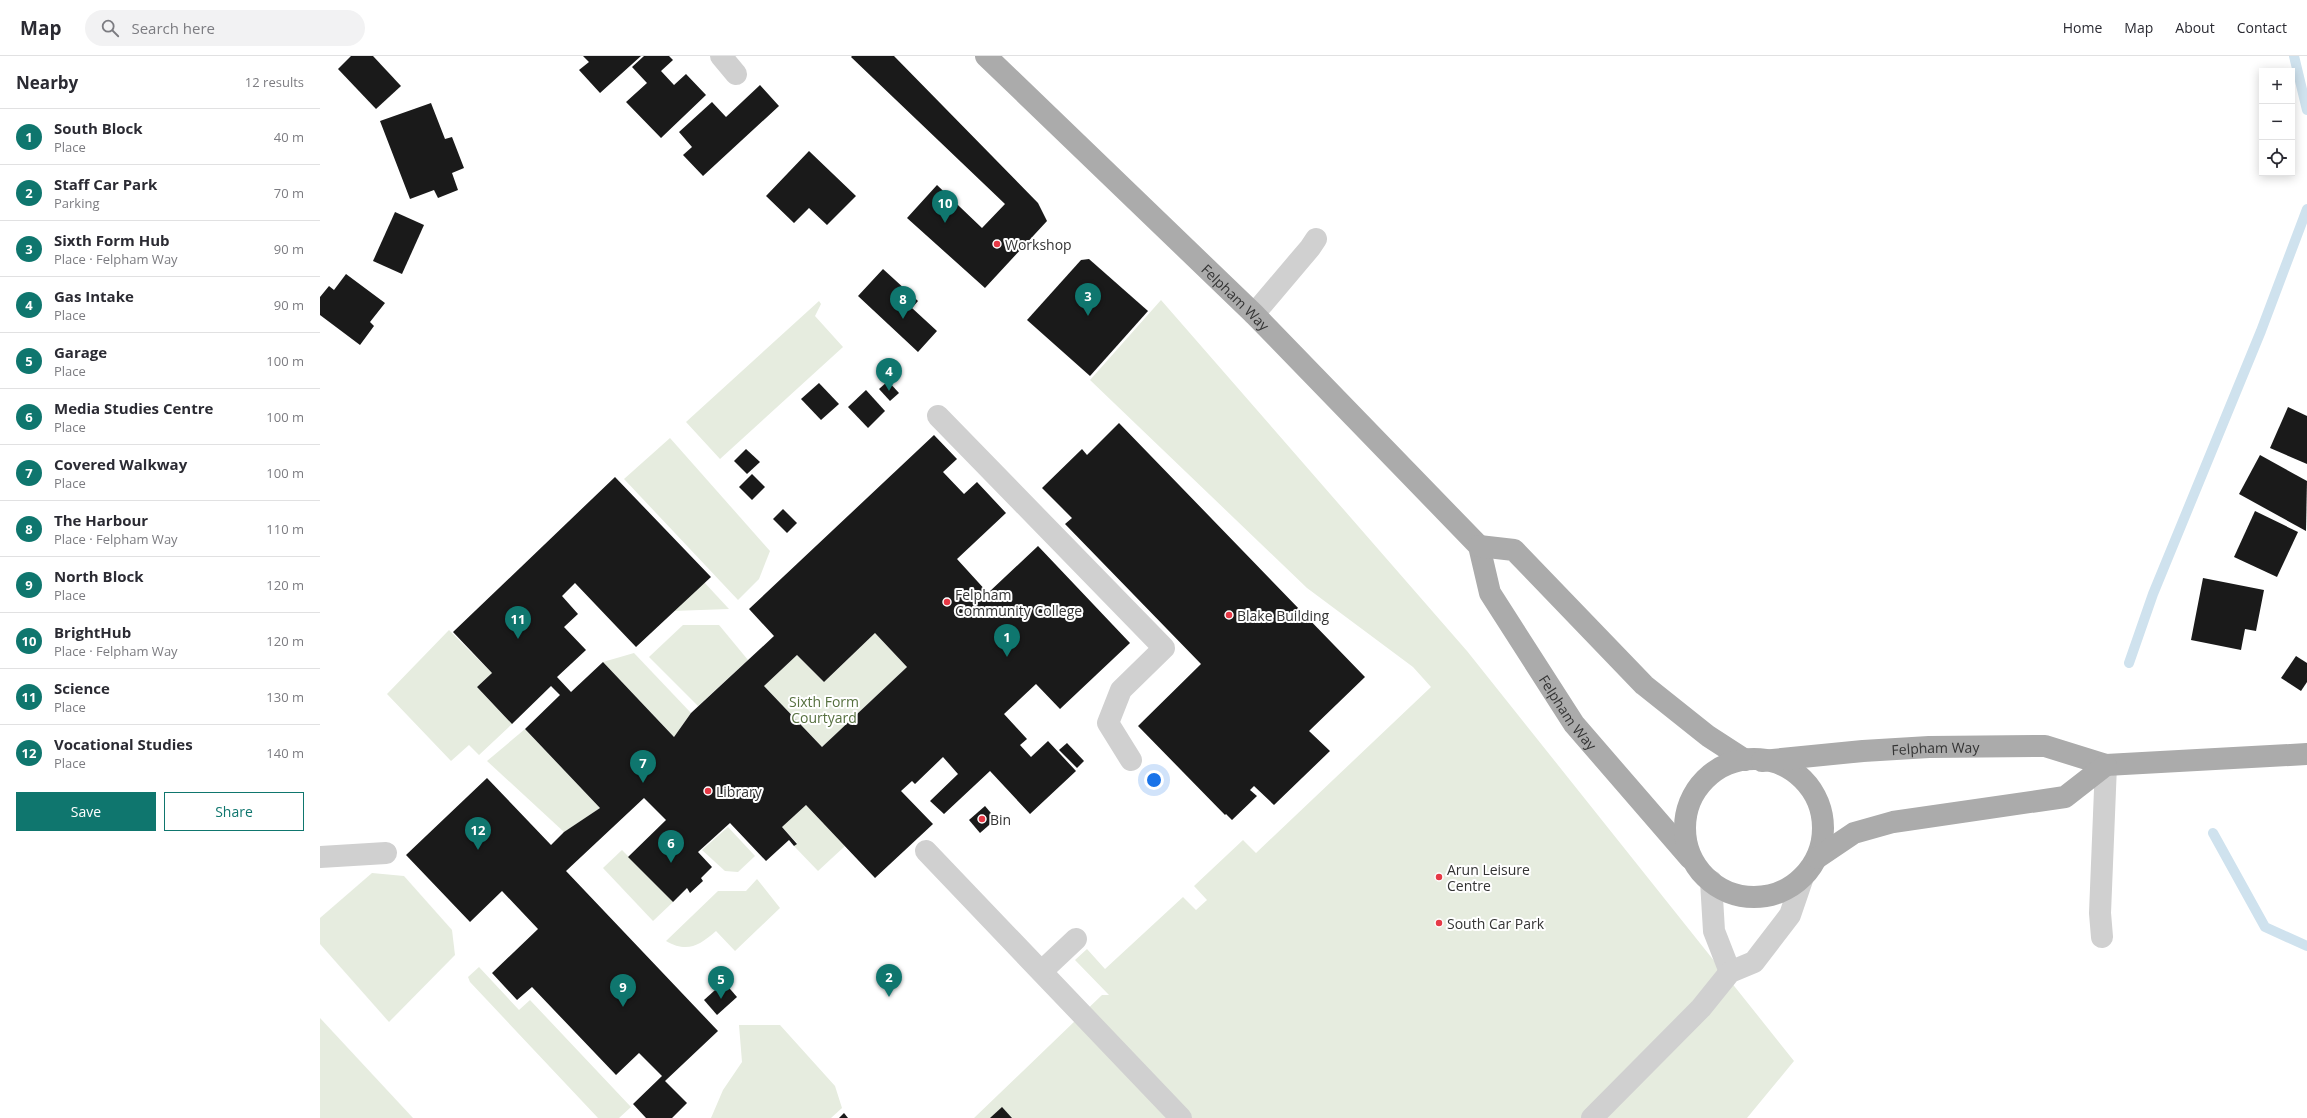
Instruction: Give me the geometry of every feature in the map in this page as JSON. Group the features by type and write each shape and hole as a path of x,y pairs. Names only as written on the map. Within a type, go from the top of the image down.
{"main road":[{"name":"Felpham Way","path":"986,56 1254,314 1479,546 1490,593 1574,724 1704,875 1721,889 1742,896 1764,897 1784,891 1804,877 1817,858 1823,835 1822,812 1813,790 1796,773 1776,762 1754,760 1708,736 1644,685 1514,550 1479,546"},
{"name":"Felpham Way","path":"1690,858 1686,836 1687,814 1694,794 1710,775 1730,764 1754,760 1863,750 2045,746 2106,765 2307,754"},
{"name":"Felpham Way","path":"1817,858 1854,833 1893,822 2065,797 2106,765"}],"lane":[{"path":"720,56 736,74"},
{"path":"1254,314 1316,239"},
{"path":"938,416 1164,648 1121,690 1108,723 1131,760"},
{"path":"2102,936 2100,913 2106,765"},
{"path":"926,851 1182,1118"},
{"path":"320,857 386,854"},
{"path":"1592,1118 1701,1008 1730,972 1754,962 1790,915 1804,877"},
{"path":"1711,881 1714,931 1730,972"},
{"path":"1042,971 1076,939"}],"green space":[{"name":"Arun Leisure Centre","path":"1161,300 1467,651 1794,1061 1747,1118 974,1118 1102,995 1109,995 1075,960 1087,949 1105,969 1183,897 1196,910 1207,900 1194,886 1243,840 1256,853 1431,687 1413,667 1307,588 1090,380"},
{"path":"819,301 821,304 815,316 843,347 720,459 686,422"},
{"path":"670,438 770,551 759,579 738,600 624,479"},
{"path":"703,581 729,609 672,611"},
{"path":"683,625 719,625 748,660 698,706 649,657"},
{"path":"449,630 492,673 477,687 512,724 479,755 469,745 451,761 387,694"},
{"name":"Sixth Form Courtyard","path":"875,633 907,667 822,747 764,686 797,655 824,682"},
{"path":"634,653 691,713 674,737 603,662"},
{"path":"525,729 600,808 564,832 487,761"},
{"path":"806,805 845,846 818,871 794,846 797,843 782,827"},
{"path":"728,827 755,856 738,872 725,871 702,850"},
{"path":"622,850 673,902 653,921 603,868"},
{"path":"372,873 404,876 452,930 455,955 389,1022 320,944 320,918"},
{"path":"757,879 780,908 735,951 716,931 704,941 687,947 673,945 666,941 718,891 746,891"},
{"path":"479,967 519,1010 530,1000 631,1107 619,1118 598,1118 470,982 468,977"},
{"path":"320,1018 413,1118 320,1118"},
{"path":"739,1025 780,1025 835,1086 842,1108 831,1118 711,1118 723,1090 742,1062"}],"building":[{"path":"351,56 373,56 401,86 376,109 338,69"},
{"path":"583,56 641,56 600,93 579,70 589,62"},
{"path":"644,56 669,56 673,60 661,71 674,85 686,74 706,95 661,138 626,102 647,83 632,67"},
{"path":"894,56 1038,203 1047,221 985,288 907,218 937,185 982,228 1005,204 851,57"},
{"path":"760,85 779,106 703,176 683,155 692,147 679,132 712,102 726,117"},
{"path":"431,103 445,139 452,137 464,168 452,173 458,190 438,198 434,190 410,199 380,121"},
{"path":"809,151 856,196 827,225 809,208 794,223 766,196"},
{"path":"395,212 424,225 402,274 373,261"},
{"path":"1089,259 1148,311 1090,376 1027,320 1081,260"},
{"path":"883,269 918,301 912,308 937,331 918,352 858,296"},
{"path":"346,274 385,303 370,322 374,326 360,345 320,315 320,297 329,286 334,290"},
{"path":"888,381 899,393 890,401 879,389"},
{"path":"819,383 839,404 821,420 801,399"},
{"path":"866,390 885,411 868,428 848,407"},
{"path":"2288,407 2307,416 2307,464 2270,448"},
{"name":"Blake Building","path":"1119,423 1365,677 1309,731 1330,751 1274,805 1254,786 1250,790 1257,796 1232,820 1226,814 1225,815 1138,726 1201,664 1065,524 1072,518 1042,488 1082,449 1087,455"},
{"path":"934,435 957,459 943,472 964,494 977,482 1006,513 957,559 988,593 1038,546 1130,643 1060,709 1036,684 1004,714 1027,739 1020,745 1031,757 1048,741 1076,771 1030,814 990,771 944,814 930,801 958,774 943,757 915,784 912,781 901,791 933,824 875,878 806,805 782,827 797,844 794,846 789,840 766,861 730,823 698,852 712,867 701,878 703,881 690,893 687,888 673,902 628,857 666,820 644,798 566,871 718,1031 665,1081 687,1103 672,1118 646,1118 633,1104 662,1076 639,1053 616,1075 532,987 517,1000 492,973 538,929 502,891 470,922 406,855 487,778 551,845 564,832 600,808 525,729 560,695 551,686 512,724 477,687 492,673 453,632 615,477 711,577 636,647 575,583 562,596 578,614 564,627 586,650 557,677 571,692 603,662 674,737 691,713 774,636 749,609","holes":["875,633 907,667 822,747 764,686 797,655 824,682"]},
{"path":"746,449 760,462 747,474 734,461"},
{"path":"2260,455 2307,481 2306,531 2239,494"},
{"path":"752,474 765,487 752,500 739,487"},
{"path":"783,509 797,523 787,533 773,519"},
{"path":"2255,511 2298,532 2277,577 2234,557"},
{"path":"2203,578 2264,590 2256,631 2245,629 2241,650 2191,640"},
{"path":"2296,656 2307,663 2307,682 2301,691 2281,678"},
{"path":"1067,743 1084,761 1077,768 1059,750"},
{"name":"Bin","path":"985,806 996,819 980,833 969,820"},
{"path":"724,982 737,997 717,1015 704,1000"},
{"path":"1002,1107 1012,1118 990,1118"},
{"path":"844,1113 848,1118 839,1118"}],"waterway":[{"path":"2294,56 2307,110"},
{"path":"2129,663 2153,594 2261,331 2307,209"},
{"path":"2213,833 2265,927 2307,946"}],"place":[{"name":"BrightHub","path":"945,223"},
{"name":"Workshop","path":"997,244"},
{"name":"Sixth Form Hub","path":"1088,316"},
{"name":"The Harbour","path":"903,319"},
{"name":"Gas Intake","path":"889,391"},
{"name":"Felpham Community College","path":"947,602"},
{"name":"Blake Building","path":"1229,615"},
{"name":"Science","path":"518,639"},
{"name":"South Block","path":"1007,657"},
{"name":"Covered Walkway","path":"643,783"},
{"name":"Library","path":"708,791"},
{"name":"Bin","path":"982,819"},
{"name":"Vocational Studies","path":"478,850"},
{"name":"Media Studies Centre","path":"671,863"},
{"name":"Arun Leisure Centre","path":"1439,877"},
{"name":"South Car Park","path":"1439,923"},
{"name":"Staff Car Park","path":"889,997"},
{"name":"Garage","path":"721,999"},
{"name":"North Block","path":"623,1007"}]}
